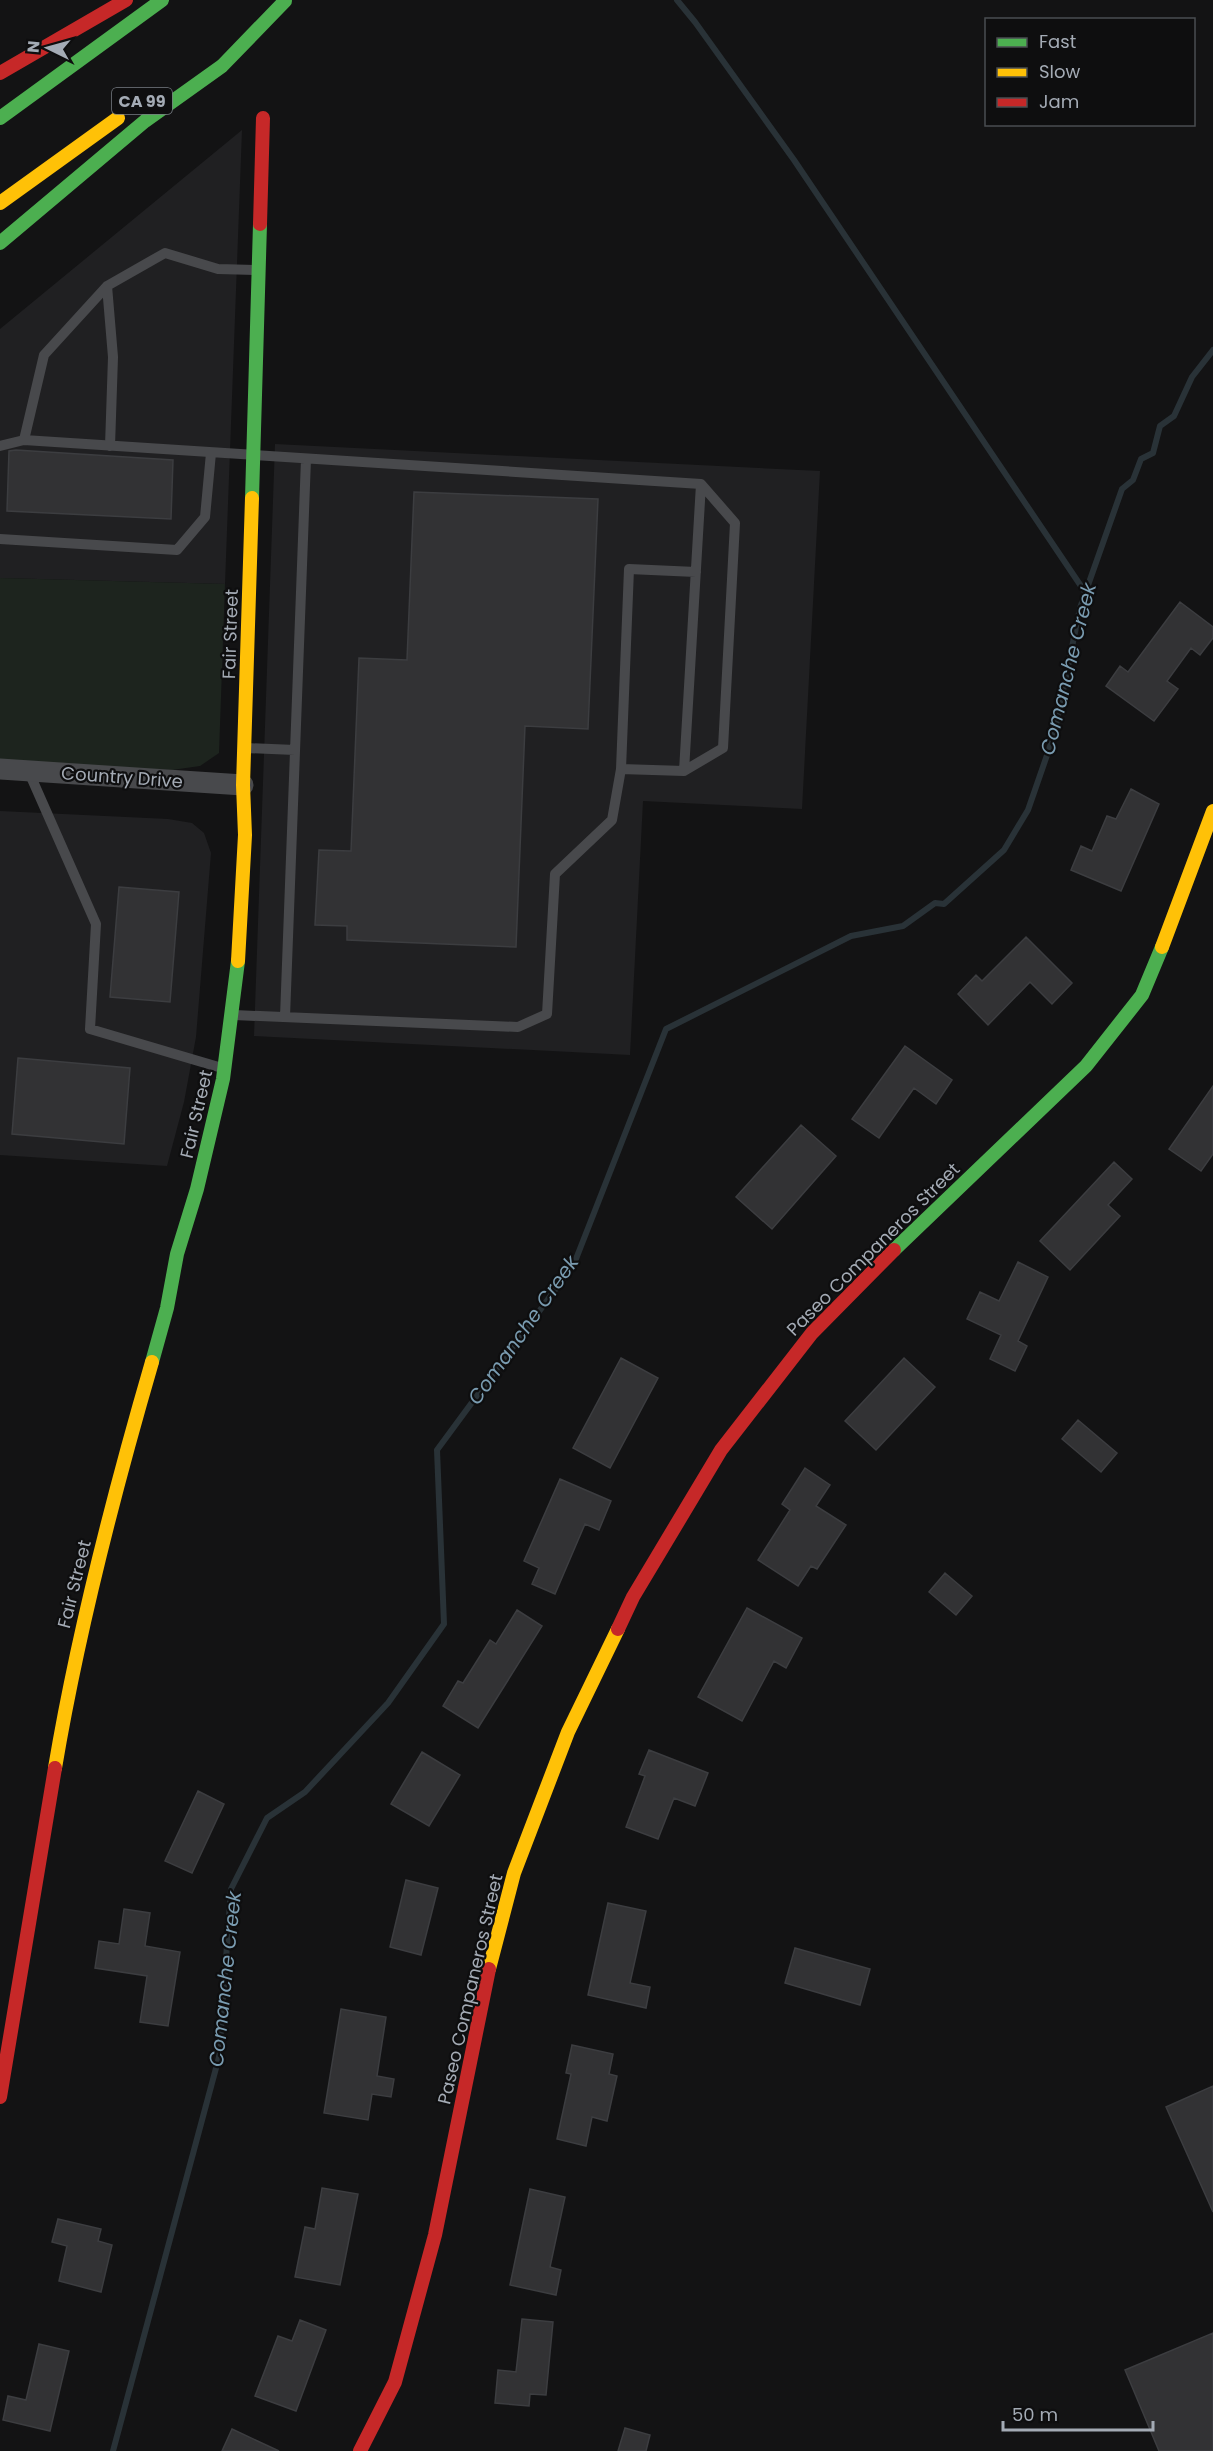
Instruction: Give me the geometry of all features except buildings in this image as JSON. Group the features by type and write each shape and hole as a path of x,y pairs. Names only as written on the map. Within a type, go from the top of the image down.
{"main road":[{"path":"0,73 126,0"},
{"path":"0,118 162,0"},
{"path":"227,41 285,0"},
{"path":"0,243 146,121 222,66 285,0"},
{"name":"CA 99","path":"0,203 132,108"},
{"name":"Fair Street","path":"0,2097 70,1678 126,1451 167,1308 177,1254 197,1189 225,1069 240,948 245,836 243,785 263,118"},
{"name":"Paseo Companeros Street","path":"360,2451 395,2382 432,2246 489,1973 514,1874 568,1732 633,1597 721,1450 812,1333 919,1224 1086,1066 1142,995 1179,906 1213,811"}],"street":[{"name":"Country Drive","path":"0,769 243,785"}],"lane":[{"path":"24,440 44,355 106,286 165,253 218,269 259,270"},
{"path":"106,286 113,357 110,446"},
{"path":"0,446 24,440 701,484 735,523 723,748 684,771 621,770"},
{"path":"0,539 177,550 205,516 211,453"},
{"path":"285,1017 306,459"},
{"path":"684,771 701,484"},
{"path":"231,1015 518,1027 547,1014 555,874 612,820 621,770 629,569 696,572"},
{"path":"244,748 295,750"},
{"path":"28,770 96,924 90,1029 225,1069"}],"shaded area":[{"path":"242,130 225,584 0,578 0,329"},
{"path":"275,444 820,471 802,809 643,801 630,1055 254,1036"},
{"path":"0,578 225,584 219,753 200,766 172,770 0,762"},
{"path":"0,811 168,819 192,823 204,833 211,853 196,1037 184,1102 167,1166 0,1155"}],"waterway":[{"path":"677,0 794,160 1085,592"},
{"name":"Comanche Creek","path":"113,2451 219,2057 231,1889 267,1818 305,1792 388,1703 444,1624 437,1450 574,1264 666,1029 851,936 903,926 935,903 944,904 1004,850 1028,810 1054,735 1080,608 1122,489 1133,480 1141,459 1153,453 1160,426 1174,416 1192,377 1213,350"}],"traffic: fast":[{"path":"0,118 162,0"},
{"path":"0,243 145,121 222,66 285,1"},
{"path":"252,498 260,224"},
{"path":"894,1250 1086,1066 1142,995 1162,947"},
{"path":"152,1362 167,1308 177,1254 197,1189 223,1079 238,961"}],"traffic: slow":[{"path":"0,203 118,118"},
{"path":"238,961 245,835 243,785 252,498"},
{"path":"1162,947 1213,811"},
{"path":"55,1768 74,1666 98,1564 152,1362"},
{"path":"489,1969 514,1873 568,1732 618,1629"}],"traffic: jam":[{"path":"0,73 126,0"},
{"path":"260,224 263,118"},
{"path":"618,1629 633,1597 721,1450 812,1333 894,1250"},
{"path":"0,2097 55,1768"},
{"path":"360,2451 395,2382 435,2235 489,1969"}]}
